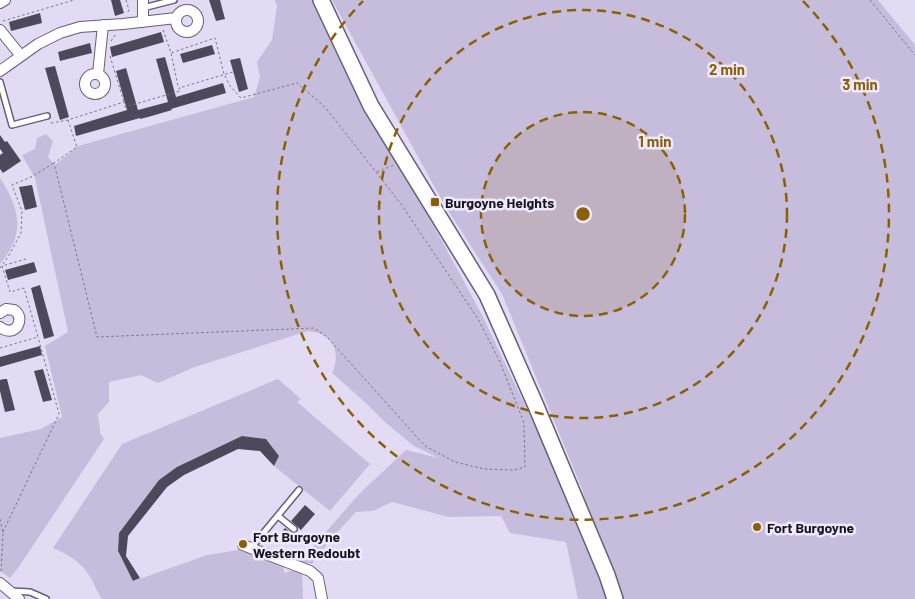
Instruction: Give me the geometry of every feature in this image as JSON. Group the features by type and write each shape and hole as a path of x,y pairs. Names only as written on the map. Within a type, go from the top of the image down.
{"main road":[{"path":"321,0 371,106 487,294 607,575 615,599"}],"street":[{"path":"0,2 5,0"},
{"path":"143,4 143,22"},
{"path":"0,71 38,44 60,33 80,27 176,18"},
{"path":"98,74 102,25"},
{"path":"0,30 21,56"},
{"path":"0,313 3,310 10,309 17,312 20,319 18,327 11,331 4,330 0,326"},
{"path":"247,546 315,574 318,578 322,599"},
{"path":"0,583 19,599"}],"lane":[{"path":"143,4 174,0"},
{"path":"0,82 2,102 8,107 12,125 47,116"},
{"path":"247,546 278,516 299,490"},
{"path":"278,516 294,529"},
{"path":"10,591 30,592 46,599"}],"path":[{"path":"0,22 74,0"},
{"path":"107,46 123,24 129,10 126,0"},
{"path":"870,0 915,55"},
{"path":"110,56 125,107 180,91 171,52 159,20"},
{"path":"54,163 97,337 314,328 327,337 425,446 455,462 484,469 514,470 525,467 524,423 500,362 478,319 401,204 325,107 297,83 241,98 230,86 224,74 215,38 171,52"},
{"path":"179,88 233,72"},
{"path":"47,116 51,123 68,120 124,102"},
{"path":"1,267 21,233 22,211 12,185 31,177 77,147 68,120"},
{"path":"376,172 405,161"},
{"path":"1,267 26,259"},
{"path":"1,267 10,292 24,288"},
{"path":"3,532 59,414 38,337"},
{"path":"0,519 3,532 0,583"}],"shaded area":[{"path":"275,0 316,0 329,37 365,111 396,156 482,315 587,535 607,599 578,599 566,542 510,533 501,516 449,517 392,502 373,511 356,512 331,539 312,564 300,562 359,494 406,450 439,458 414,446 332,373 336,356 333,346 321,334 308,331 192,368 158,383 141,375 109,382 109,402 98,414 100,432 104,439 18,568 10,578 0,571 0,438 41,429 62,417 45,346 68,332 35,178 22,155 35,149 37,138 46,134 53,141 48,157 55,165 78,146 254,97 260,77 257,62 272,40 277,6"},
{"path":"332,0 878,0 915,45 915,599 620,599 592,527 582,489 502,294 445,206"},
{"path":"0,178 16,211 17,232 14,242 0,264"},
{"path":"278,379 301,399 297,402 370,464 330,511 274,466 279,456 266,439 242,436 159,480 119,533 118,552 134,581 207,555 238,550 243,545 283,560 284,573 302,571 303,599 102,599 83,567 71,557 53,548 122,444"}],"building":[{"path":"111,0 120,0 124,13 115,16"},
{"path":"209,0 220,0 225,19 216,21"},
{"path":"40,13 42,23 11,31 9,22"},
{"path":"161,32 164,42 112,57 110,47"},
{"path":"90,43 92,53 60,61 58,52"},
{"path":"212,45 215,54 183,63 180,54"},
{"path":"165,57 176,97 223,83 226,93 148,117 76,136 74,126 127,110 116,71 126,68 138,110 168,102 156,59"},
{"path":"240,58 248,89 239,92 230,60"},
{"path":"55,66 69,117 60,120 45,68"},
{"path":"0,135 5,142 7,141 21,161 3,173 0,169 0,155 3,153 0,149"},
{"path":"32,185 37,207 25,210 19,187"},
{"path":"34,262 37,272 8,280 5,270"},
{"path":"40,285 54,336 44,339 31,288"},
{"path":"40,346 42,355 0,367 0,357"},
{"path":"43,369 52,400 43,402 34,371"},
{"path":"7,379 15,410 5,412 0,391 0,380"},
{"path":"242,436 266,439 279,456 274,466 260,451 238,449 184,475 167,487 128,536 126,556 140,578 133,581 118,551 119,533 159,480 177,467"},
{"path":"305,505 315,514 301,530 291,521"},
{"path":"285,528 292,533 284,541 278,536"}],"place":[{"name":"Burgoyne Heights","path":"435,202"},
{"name":"Fort Burgoyne","path":"757,527"},
{"name":"Fort Burgoyne Western Redoubt","path":"243,544"}]}
